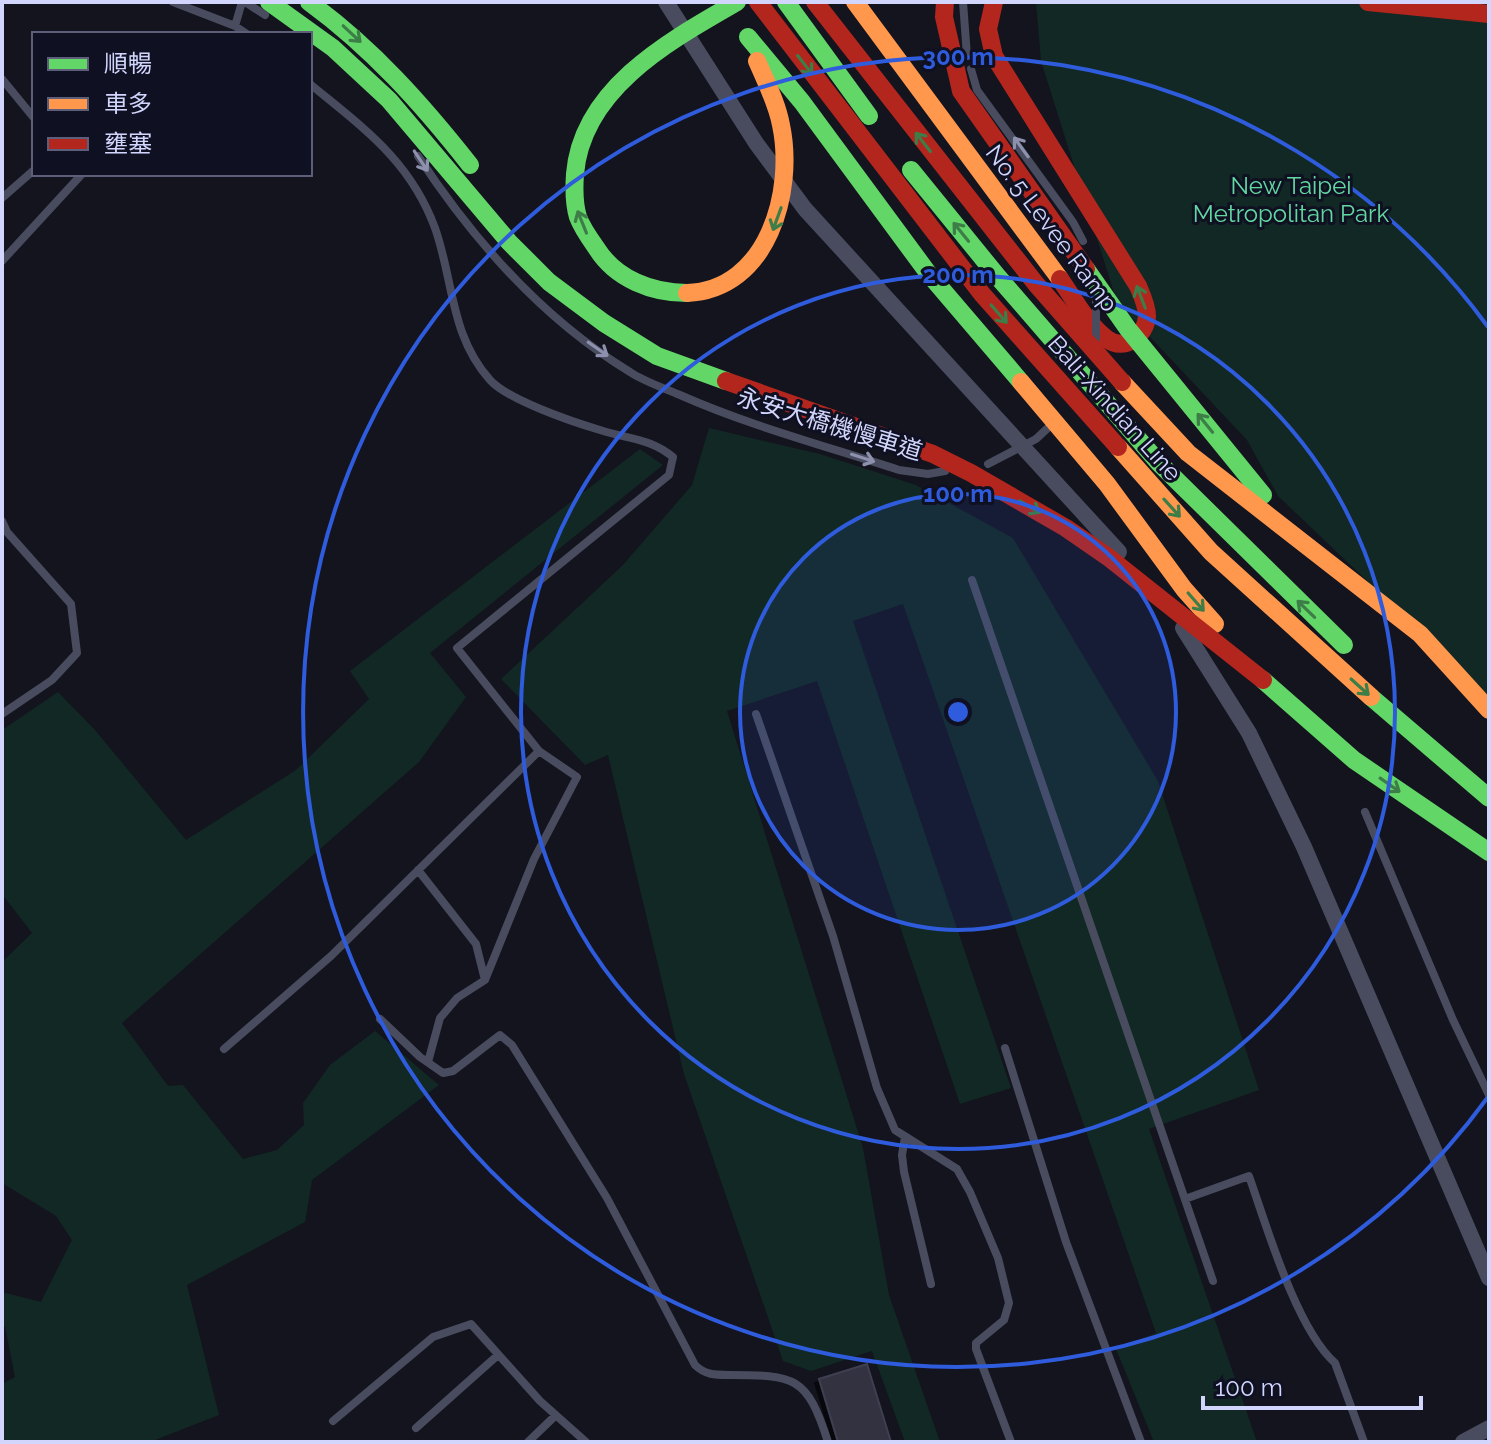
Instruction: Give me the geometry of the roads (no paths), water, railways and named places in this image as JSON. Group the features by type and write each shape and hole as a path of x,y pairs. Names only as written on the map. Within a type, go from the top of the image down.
{"main road":[{"path":"309,2 343,25 391,70 479,177"},
{"path":"724,2 928,273 1107,484 1184,589 1273,688"},
{"path":"737,2 666,44 623,80 597,113 578,152 574,188 578,217 594,248 615,272 638,285 668,293 700,291 733,277 774,230 785,183 781,125 748,37"},
{"name":"Bali-Xindian Line","path":"758,2 982,294 1211,552 1489,798"},
{"path":"786,2 884,135"},
{"path":"815,2 1036,284 1188,453 1420,634"},
{"name":"No. 5 Levee Ramp","path":"855,2 1094,326 1115,343 1129,343 1143,332 1148,317 1145,302 1138,286 994,56 986,38 987,19 994,2"},
{"path":"945,2 944,17 961,91 1128,329 1265,498 1420,634 1489,710"},
{"path":"1368,2 1489,14"},
{"path":"269,10 306,32"},
{"path":"312,36 333,48 389,100 509,242 549,282 604,323 657,356 933,454 1066,528 1108,557 1273,688 1354,760 1489,852"},
{"name":"Bali-Xindian Line","path":"902,159 998,277 1159,463 1361,661"},
{"path":"497,199 547,253"},
{"path":"569,273 612,312 726,381"},
{"path":"1460,749 1489,774"}],"street":[{"path":"666,2 756,143 805,209 1107,539 1184,629 1249,733 1304,847 1488,1272"},
{"path":"1463,1442 1489,1428"}],"lane":[{"path":"173,2 244,32"},
{"path":"235,26 244,2 269,10"},
{"path":"963,2 967,59 977,90 1073,222 1087,250"},
{"path":"340,68 373,95 397,125"},
{"path":"2,79 32,116"},
{"path":"312,86 386,148 410,177 435,228 462,337 475,361 493,383 517,398 599,430 659,445 673,457 669,475 457,648 539,751 577,777 534,859 485,980 457,998 440,1018 428,1062"},
{"name":"永安大橋機慢車道","path":"413,148 471,232 509,276 585,340 632,373 714,410 899,470 928,474 988,464 1036,439 1050,428 1056,415"},
{"path":"2,198 32,172"},
{"path":"2,261 79,176"},
{"path":"1063,402 1097,336 1094,264"},
{"path":"2,521 7,532 71,604 77,653 52,680 2,714"},
{"path":"972,580 1213,1281"},
{"path":"756,714 833,936 877,1088 895,1130 957,1169 998,1258 1009,1303 1004,1320 976,1343 976,1349 1011,1442"},
{"path":"224,1049 331,956 539,751"},
{"path":"1365,812 1453,1020 1488,1088"},
{"path":"418,870 476,944 485,980"},
{"path":"380,1019 443,1073 453,1071 500,1035 512,1045 607,1198 695,1365 701,1372 711,1375 777,1375 796,1382 818,1412 828,1442"},
{"path":"1005,1048 1066,1242 1141,1442"},
{"path":"905,1137 902,1155 904,1172 931,1284"},
{"path":"1185,1199 1249,1176 1294,1300 1326,1355 1335,1363 1364,1442"},
{"path":"333,1421 433,1337 471,1324 555,1416 586,1442"},
{"path":"416,1428 498,1355"},
{"path":"528,1442 555,1416"}],"park label":[{"name":"New Taipei Metropolitan Park","path":"1291,199"}]}
